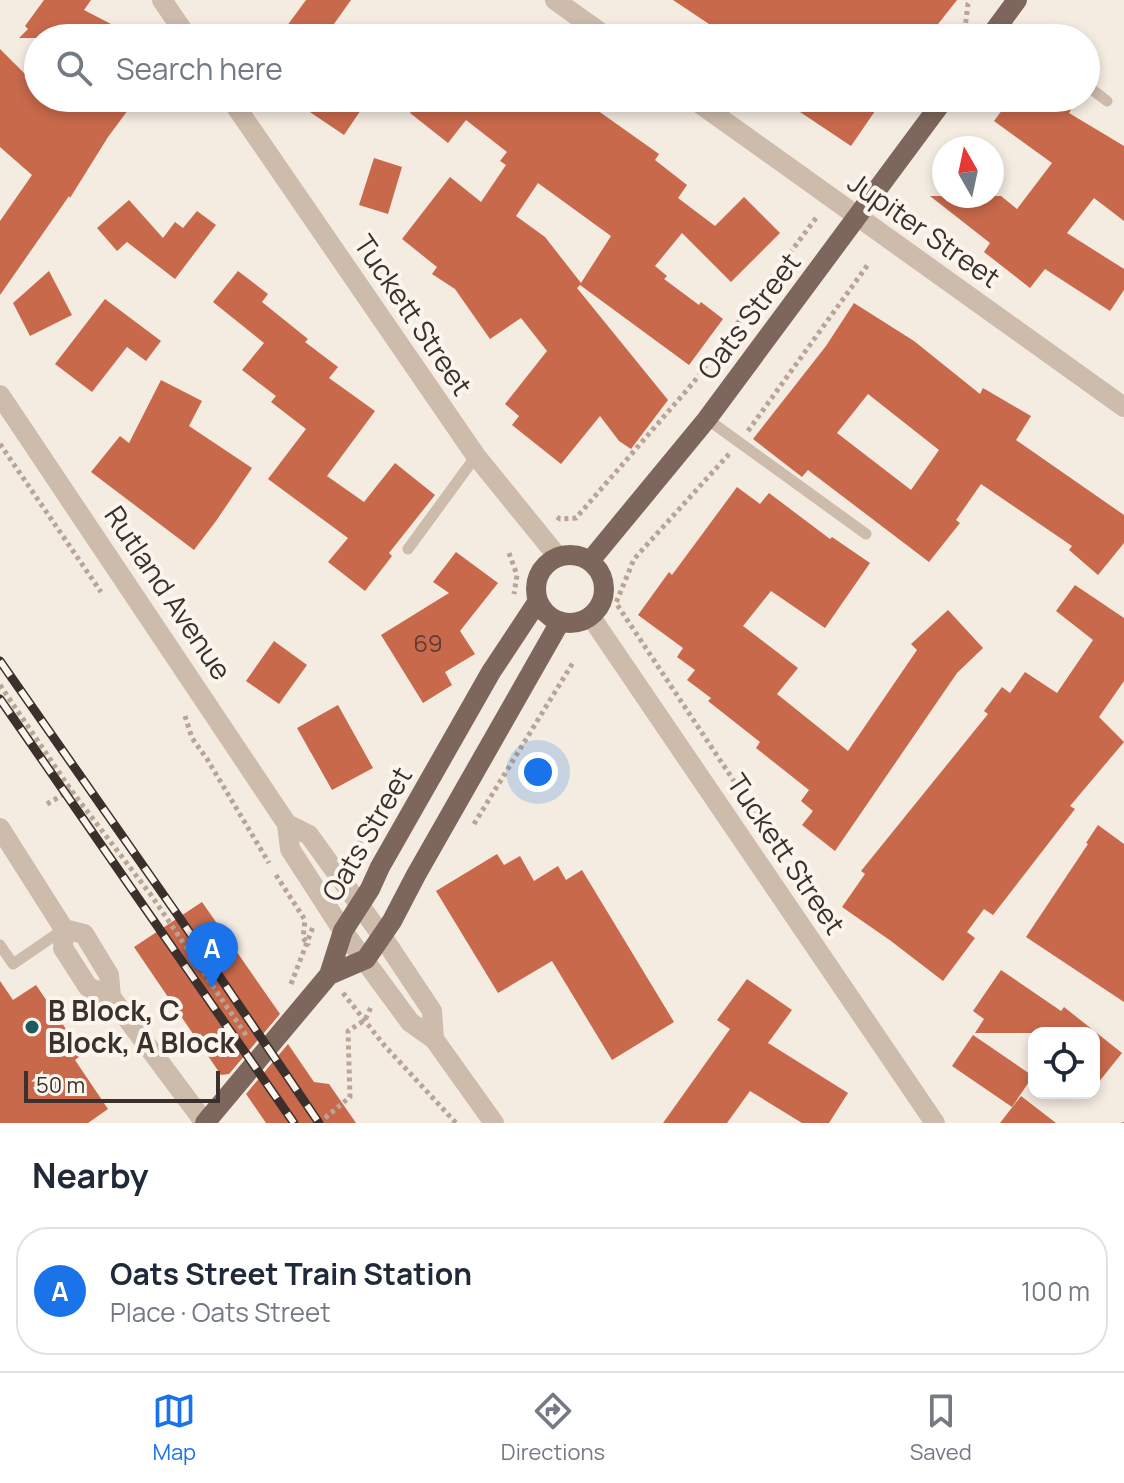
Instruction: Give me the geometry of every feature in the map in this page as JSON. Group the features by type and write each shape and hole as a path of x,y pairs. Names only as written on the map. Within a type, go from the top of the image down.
{"main road":[{"path":"999,24 1017,0"},
{"name":"Oats Street","path":"590,561 707,419 935,112"},
{"path":"569,555 590,561 603,578 605,588 599,609 582,622 571,624 551,618 538,601 537,580 549,562 558,557 569,555"},
{"name":"Oats Street","path":"205,1123 329,975 343,931 370,889 484,685 538,601"},
{"path":"366,959 392,921 560,622"},
{"name":"Oats Street","path":"329,975 366,959"}],"street":[{"path":"162,0 178,24"},
{"path":"555,0 588,24"},
{"name":"Tuckett Street","path":"240,112 476,456 558,557"},
{"name":"Jupiter Street","path":"712,112 1124,407"},
{"name":"Rutland Avenue","path":"0,395 287,824 290,849 343,931 410,1022 434,1039 494,1123"},
{"name":"Tuckett Street","path":"591,617 935,1123"},
{"name":"Rutland Avenue","path":"287,824 309,835 382,936 432,1011 434,1039"},
{"path":"0,828 64,929 84,934 109,975 111,997 205,1123"}],"lane":[{"path":"1100,96 1107,101"},
{"path":"707,419 866,534"},
{"path":"408,549 476,456"},
{"path":"0,945 13,964 64,929"}],"path":[{"path":"966,24 971,0"},
{"path":"554,514 560,519 576,518 693,383 816,218"},
{"path":"0,444 104,597"},
{"path":"470,831 574,661"},
{"path":"0,685 71,790 151,895 250,1041"},
{"path":"182,710 192,738 305,920 303,938 307,945 384,1045 456,1123"},
{"path":"47,804 71,790"},
{"path":"290,992 291,981 323,900"},
{"path":"319,1123 350,1097 348,1031 365,1020 382,983"}],"building":[{"path":"44,0 91,0 84,10 111,24 26,24"},
{"path":"306,0 351,0 334,24 288,24"},
{"path":"673,0 957,0 938,24 709,24"},
{"path":"0,49 24,73 24,112 127,112 0,295 0,221 32,175 0,147"},
{"path":"310,112 360,112 344,135"},
{"path":"411,112 600,112 659,154 655,160 687,185 678,198 715,226 744,197 780,233 731,282 682,233 655,266 667,276 664,279 723,319 689,365 580,285 577,288 668,400 631,449 619,441 600,416 561,464 512,425 519,416 505,404 547,351 521,318 490,339 455,289 432,274 437,267 402,239 450,177 481,202 506,165 500,161 507,152 466,120 448,143","holes":["538,183 611,236 581,283 545,237 516,216"]},
{"path":"800,112 874,112 851,146"},
{"path":"1001,112 1070,112 1124,146 1124,221 1094,198 1067,233 1124,269 1124,290 1110,311 1045,269 1030,288 984,252 990,243 945,208 1004,208 1004,198 1017,209 1052,163 994,121"},
{"path":"374,158 402,167 388,214 359,205"},
{"path":"129,200 163,238 175,222 183,228 197,211 216,225 175,279 127,242 117,251 97,228"},
{"path":"49,271 72,315 30,336 13,303"},
{"path":"238,271 268,294 262,302 308,339 305,342 338,367 329,378 375,411 327,476 364,502 395,463 435,495 389,553 392,556 365,591 328,562 348,538 268,479 306,429 271,402 276,396 242,370 264,343 213,302"},
{"path":"105,299 161,341 146,361 127,347 92,392 55,364"},
{"path":"854,303 914,341 980,394 983,388 1031,416 1016,440 1124,515 1124,543 1098,575 1069,550 1072,546 981,484 956,520 960,523 929,562 808,470 802,477 753,439 826,346","holes":["868,394 939,450 911,490 837,433"]},
{"path":"161,380 202,401 189,426 252,468 194,550 91,472 120,436 129,443"},
{"path":"737,487 760,504 769,493 830,539 832,537 870,563 825,628 771,591 743,626 798,668 777,694 848,751 917,650 911,644 948,610 983,648 957,673 835,851 802,825 813,811 801,801 809,790 756,748 760,742 708,701 711,698 687,680 695,670 677,657 683,648 638,615 669,572 672,575"},
{"path":"456,552 498,583 460,631 475,654 445,672 452,685 423,703 381,635 449,593 433,582"},
{"path":"1075,585 1124,618 1124,681 1099,717 1124,742 1070,806 1075,809 993,915 984,909 967,932 975,938 943,981 842,907 865,874 861,871 988,714 984,711 1002,687 1010,693 1025,672 1057,693 1093,640 1056,611"},
{"path":"274,641 307,665 279,704 246,681"},
{"path":"338,705 373,768 332,790 297,728"},
{"path":"1098,825 1124,844 1124,1002 1026,937"},
{"path":"497,854 504,865 520,856 534,881 558,866 566,880 582,870 674,1022 612,1060 552,961 498,993 436,891"},
{"path":"202,902 280,1014 229,1074 221,1075 134,947"},
{"path":"1001,970 1061,1011 1064,1007 1089,1027 1028,1027 1028,1033 975,1033 984,1019 973,1011"},
{"path":"747,979 792,1010 768,1043 848,1093 829,1123 802,1123 750,1091 727,1123 663,1123 730,1029 717,1020"},
{"name":"B Block, C Block, A Block","path":"0,981 13,1000 36,985 83,1054 75,1060 108,1109 88,1123 0,1123"},
{"path":"973,1035 1028,1073 1028,1083 1012,1107 952,1066"},
{"path":"1100,1036 1122,1053 1100,1080"},
{"path":"288,1044 314,1082 329,1084 356,1123 266,1123 246,1094"},
{"path":"1021,1096 1056,1123 1000,1123"}],"railway":[{"path":"0,661 319,1123"},
{"path":"0,699 294,1123"}],"place":[{"name":"Oats Street Train Station","path":"212,988"},
{"name":"B Block, C Block, A Block","path":"32,1027"}]}
